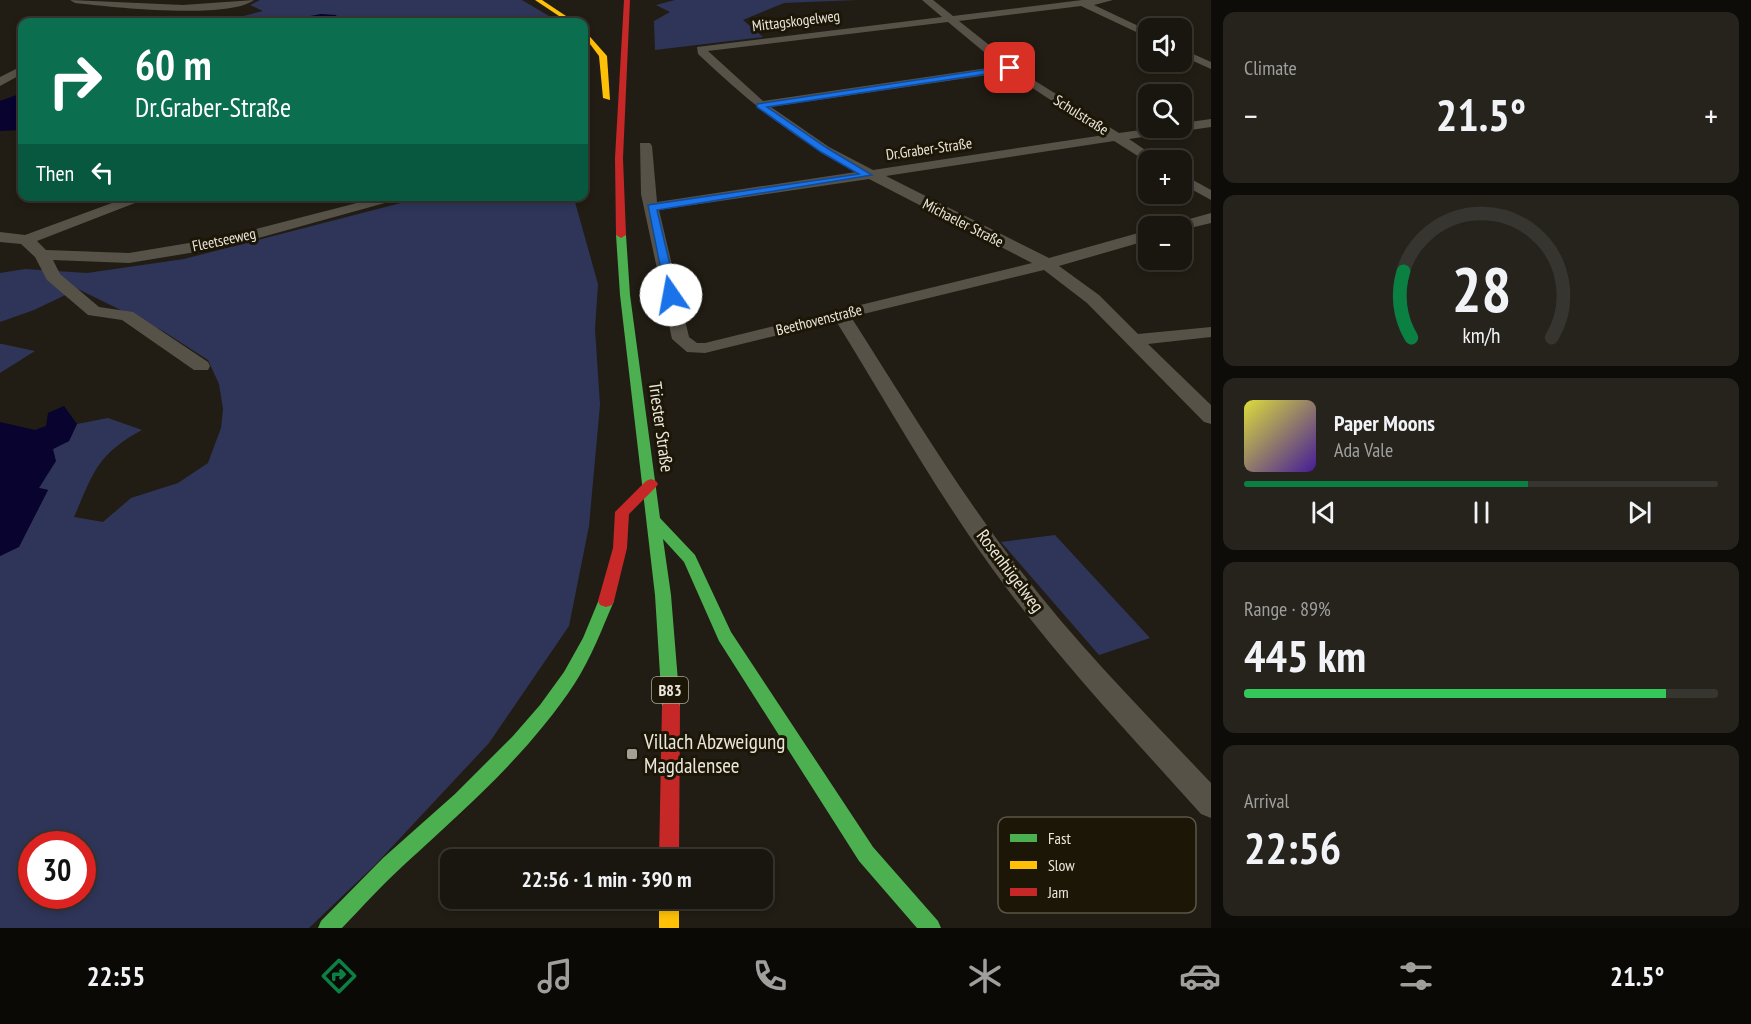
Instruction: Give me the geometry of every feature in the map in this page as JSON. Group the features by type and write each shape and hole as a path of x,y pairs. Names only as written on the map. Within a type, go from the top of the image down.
{"main road":[{"path":"538,0 566,18"},
{"name":"Triester Straße","path":"626,4 619,183 625,295 656,522 671,710 669,849"},
{"path":"588,37 603,56 607,99 621,106"},
{"path":"328,928 385,869 495,771 559,693 572,674 611,595 622,531 622,512 651,484"},
{"path":"656,522 690,559 725,636 866,854 931,928"},
{"path":"669,909 669,928"}],"street":[{"path":"75,0 174,10 211,8 249,0"},
{"name":"Schulstraße","path":"927,0 1010,68 1138,151"},
{"name":"Mittagskogelweg","path":"701,49 1108,0"},
{"path":"1079,2 1138,30"},
{"name":"Michaeler Straße","path":"701,49 760,105 824,150 868,175 1047,264 1093,299 1211,417"},
{"path":"1192,57 1211,66"},
{"path":"760,105 1010,68"},
{"path":"0,82 18,71"},
{"name":"Dr.Graber-Straße","path":"652,207 1211,123"},
{"name":"Beethovenstraße","path":"645,146 652,207 681,339 686,345 705,348 1047,264 1138,238"},
{"path":"1192,184 1211,196"},
{"path":"0,237 26,240 132,201"},
{"name":"Fleetseeweg","path":"42,255 140,256 226,242 384,201"},
{"path":"1192,223 1211,218"},
{"path":"26,240 42,255 53,277 94,311 127,316 201,366"},
{"name":"Rosenhügelweg","path":"842,315 969,516 1013,579 1091,672 1211,804"},
{"path":"1133,340 1211,332"}],"shaded area":[{"path":"260,0 522,0 552,18 314,18 301,16 240,18 263,11 250,5"},
{"path":"675,0 857,0 784,3 743,20 763,37 655,50 654,21 670,12 656,5"},
{"path":"321,14 336,15 338,18 300,18"},
{"path":"18,94 18,130 0,131 0,101"},
{"path":"409,201 576,201 598,284 595,329 600,405 589,526 569,626 489,743 375,865 309,928 0,928 0,556 19,546 48,490 39,488 53,449 69,441 77,424 108,418 142,430 115,448 98,466 74,517 103,522 131,498 178,483 208,463 221,428 223,409 219,384 208,360 163,331 78,289 34,310 0,322 0,273 25,269 87,273 184,259"},
{"path":"0,344 2,344 35,351 0,373"},
{"path":"64,406 77,424 69,441 53,449 56,461 39,488 48,490 19,547 0,556 0,422 35,430 46,426 48,413"},
{"path":"1055,535 1150,638 1099,655 1001,542"}],"traffic: fast":[{"path":"621,235 625,295 663,595 671,706"},
{"path":"656,522 690,559 725,636 866,854 931,928"},
{"path":"328,928 399,856 520,742 570,677 590,640 606,601"}],"traffic: slow":[{"path":"538,0 566,18"},
{"path":"588,37 603,56 607,98"},
{"path":"669,909 669,928"}],"traffic: jam":[{"path":"621,235 619,158 627,0"},
{"path":"606,601 620,548 622,512 651,484"},
{"path":"669,849 671,706"}],"place":[{"name":"Villach Abzweigung Magdalensee","path":"632,754"}],"route":[{"path":"671,295 652,207 868,175 796,132 760,105 1010,68"}]}
